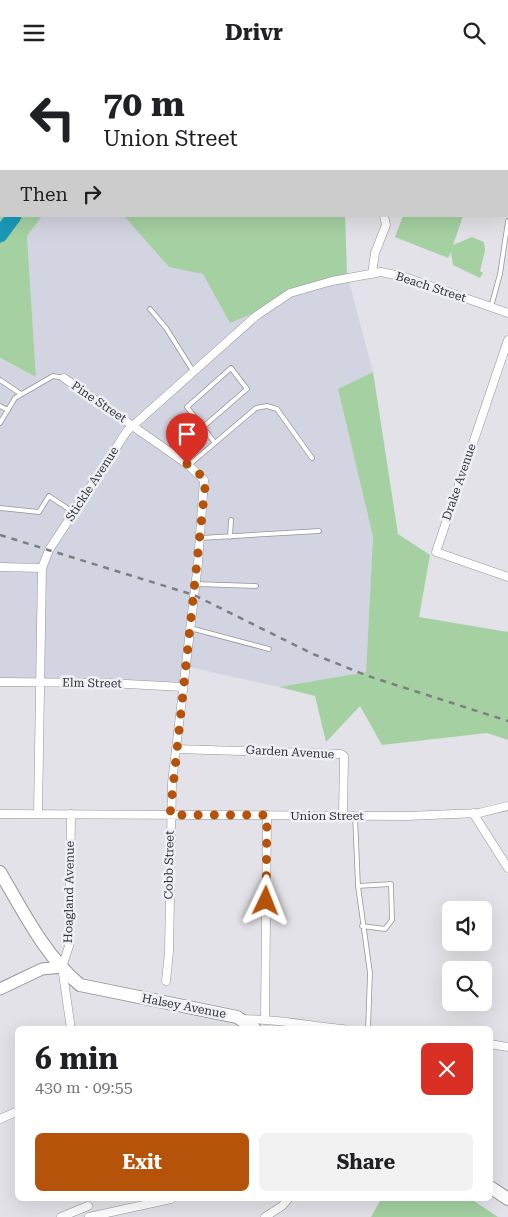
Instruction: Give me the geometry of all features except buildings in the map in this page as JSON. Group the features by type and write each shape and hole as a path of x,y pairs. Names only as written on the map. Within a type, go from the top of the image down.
{"main road":[{"name":"Halsey Avenue","path":"0,872 44,946 80,985 214,1011 243,1019"},
{"path":"243,1019 251,1026"},
{"path":"493,1189 508,1199"}],"street":[{"path":"372,274 375,253 386,225 384,217"},
{"name":"Beach Street","path":"352,277 381,272 405,277 508,313"},
{"name":"Stickle Avenue","path":"38,813 42,568 49,549 127,431 243,326 278,300 301,289 352,277"},
{"name":"Drake Avenue","path":"508,340 436,552 508,577"},
{"name":"Pine Street","path":"64,378 134,425"},
{"name":"Cobb Street","path":"134,425 189,465 204,480 196,583 170,815 169,953 166,981"},
{"path":"0,567 42,568"},
{"name":"Elm Street","path":"0,682 108,683 183,687"},
{"name":"Garden Avenue","path":"176,749 344,756 343,816"},
{"name":"Union Street","path":"0,813 355,816 473,813 508,806"},
{"path":"473,813 508,868"},
{"name":"Hoagland Avenue","path":"71,814 69,946 62,967 71,1026"},
{"path":"265,1019 267,815"},
{"path":"0,989 42,969 62,967"},
{"name":"Halsey Avenue","path":"243,1019 265,1019 315,1026"},
{"path":"493,1044 508,1047"},
{"path":"0,1119 15,1112"},
{"path":"62,1217 87,1202 89,1217 162,1201"},
{"path":"265,1217 286,1201"}],"lane":[{"path":"491,307 500,274 508,221"},
{"path":"150,309 166,328 193,371"},
{"path":"202,427 247,389 232,368 187,407 202,427 215,443"},
{"path":"0,423 15,398 53,375 64,378"},
{"path":"0,380 21,394"},
{"path":"0,406 8,410"},
{"path":"189,465 256,408 267,406 277,409 312,458"},
{"path":"0,508 39,512 49,496 73,512"},
{"path":"230,537 231,521"},
{"path":"200,538 319,531"},
{"path":"196,583 256,586"},
{"path":"190,629 269,649"},
{"path":"355,816 358,886 362,926 370,973 368,1026"},
{"path":"358,886 391,884 392,920 385,929 362,926"}],"shaded area":[{"path":"41,217 125,217 169,266 203,274 230,322 347,274 373,372 338,389 373,537 366,672 279,687 184,666 181,684 0,682 0,359 36,377 27,236"}],"green space":[{"path":"0,217 41,217 27,236 36,377 0,358"},
{"path":"125,217 345,217 347,274 230,323 203,274 169,267"},
{"path":"403,217 463,217 453,245 472,237 484,242 485,251 480,271 483,273 480,278 453,265 451,252 448,258 395,237"},
{"path":"373,372 398,534 430,555 419,617 508,632 508,740 487,733 382,745 360,706 326,742 315,696 279,687 366,672 373,537 338,389"},
{"path":"380,1201 474,1201 498,1217 371,1217"}],"waterway":[{"path":"0,235 13,217"}],"railway":[{"path":"0,535 194,595 313,654 368,676 508,721"}],"route":[{"path":"187,464 203,477 205,487 170,815 267,815 266,901"}]}
